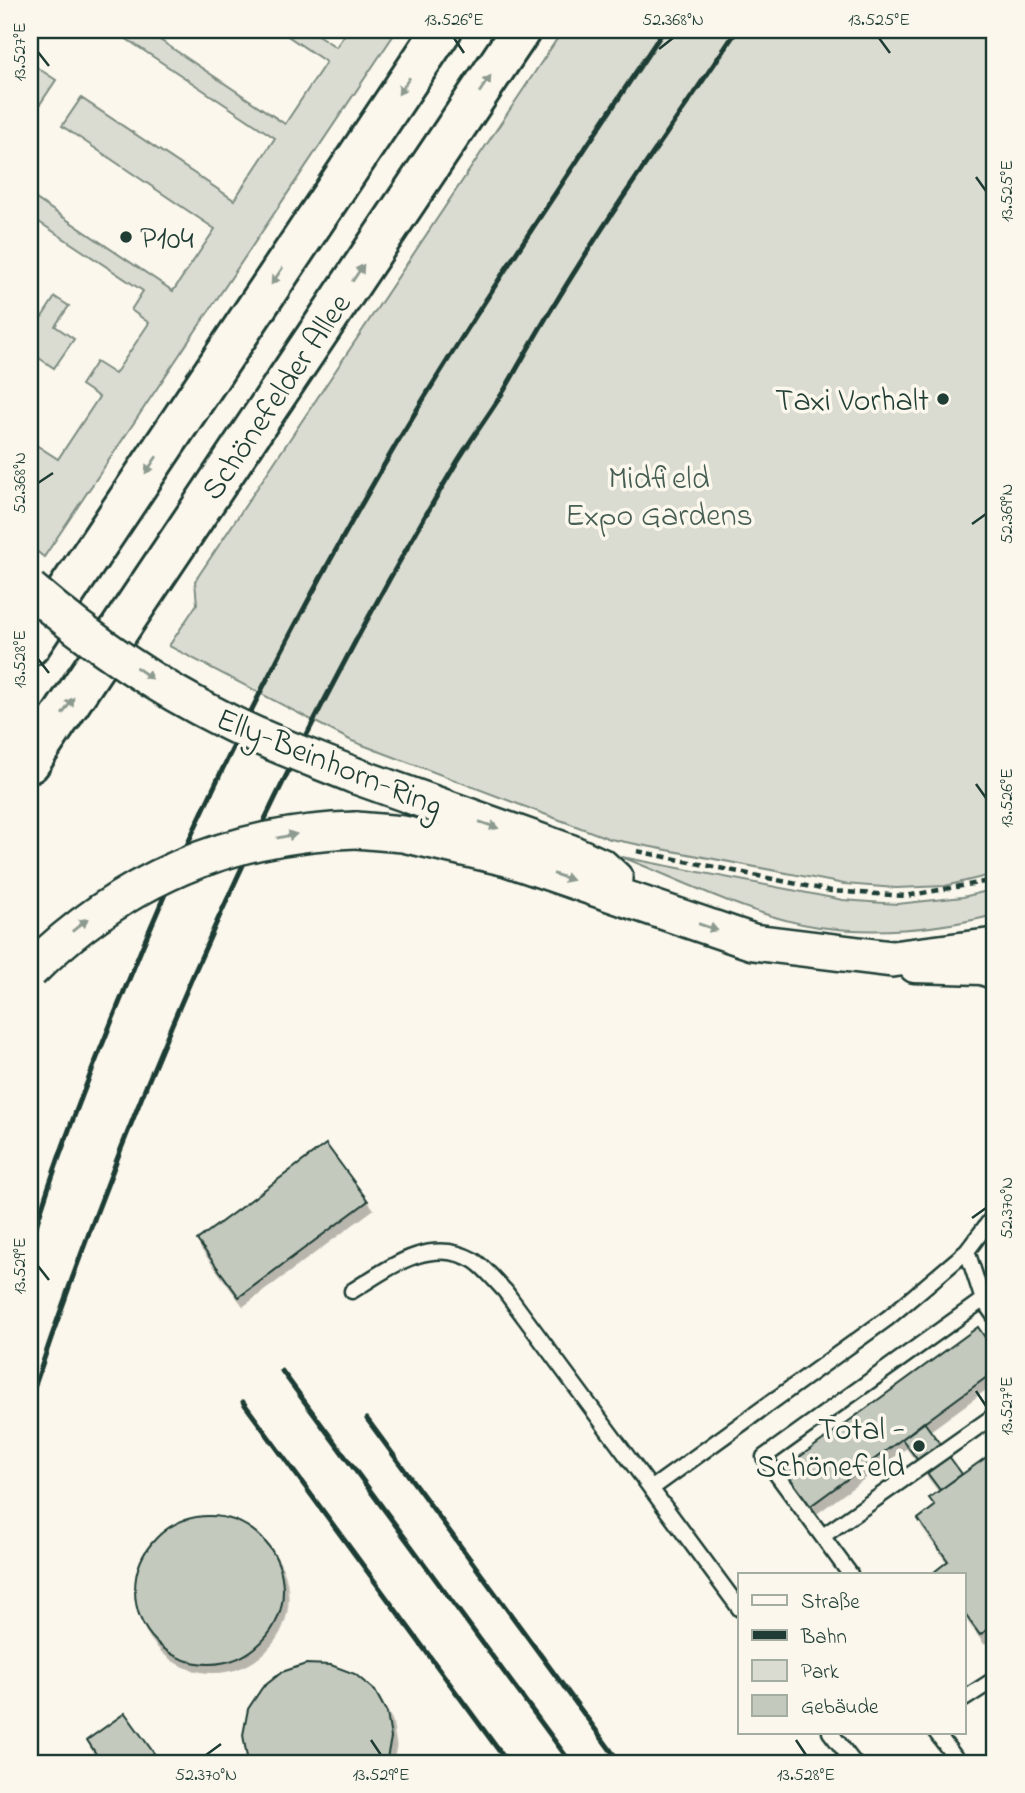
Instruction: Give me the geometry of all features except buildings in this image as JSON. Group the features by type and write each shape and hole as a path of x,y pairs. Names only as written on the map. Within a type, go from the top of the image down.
{"highway":[{"name":"Schönefelder Allee","path":"30,646 442,30"},
{"name":"Schönefelder Allee","path":"30,762 521,30"}],"street":[{"name":"Elly-Beinhorn-Ring","path":"30,589 149,677 190,702 259,737 356,776 603,867 643,905"},
{"name":"Elly-Beinhorn-Ring","path":"30,971 90,917 173,869 204,856 262,841 295,834 356,830 403,834 507,858 753,942 862,958 892,959 995,946"},
{"name":"Elly-Beinhorn-Ring","path":"892,959 920,971 959,969 995,975"}],"lane":[{"path":"651,1489 888,1318 967,1251 995,1214"},
{"path":"352,1291 410,1256 442,1251 474,1261 505,1291 738,1606"},
{"path":"967,1251 989,1296 995,1317"},
{"path":"849,1573 764,1457 989,1296"},
{"path":"823,1536 995,1415"},
{"path":"965,1698 995,1679"},
{"path":"832,1734 854,1763"},
{"path":"937,1734 959,1763"}],"path":[{"path":"625,848 831,891 906,896 995,880"}],"green space":[{"path":"126,30 145,30 285,124 326,62 279,30 310,30 336,47 348,30 397,30 44,557 30,546 30,441 58,459 99,397 81,385 96,362 115,374 149,323 131,310 143,291 30,216 30,195 173,291 215,229 62,126 81,98 234,200 275,138 122,36"},
{"name":"Midfield Expo Gardens","path":"563,30 995,30 995,874 945,886 896,888 844,884 610,839 352,741 169,646 197,604 195,581"},
{"path":"30,63 56,80 36,110 30,106"},
{"path":"55,297 69,306 55,326 74,339 54,368 36,356 30,364 30,310 42,317"},
{"path":"622,857 843,900 897,904 963,897 995,889 995,915 908,929 819,927 770,916 719,898"}],"railway":[{"path":"30,1246 71,1125 148,932 214,787 285,645 361,505 432,384 664,30"},
{"path":"30,1400 72,1279 165,1040 271,806 329,691 460,457 505,389 599,233 737,30"},
{"path":"282,1371 571,1763"},
{"path":"243,1402 508,1763"},
{"path":"367,1419 620,1763"}],"place":[{"name":"P104","path":"126,237"},
{"name":"Taxi Vorhalt","path":"943,399"},
{"name":"Total - Schönefeld","path":"919,1446"}]}
